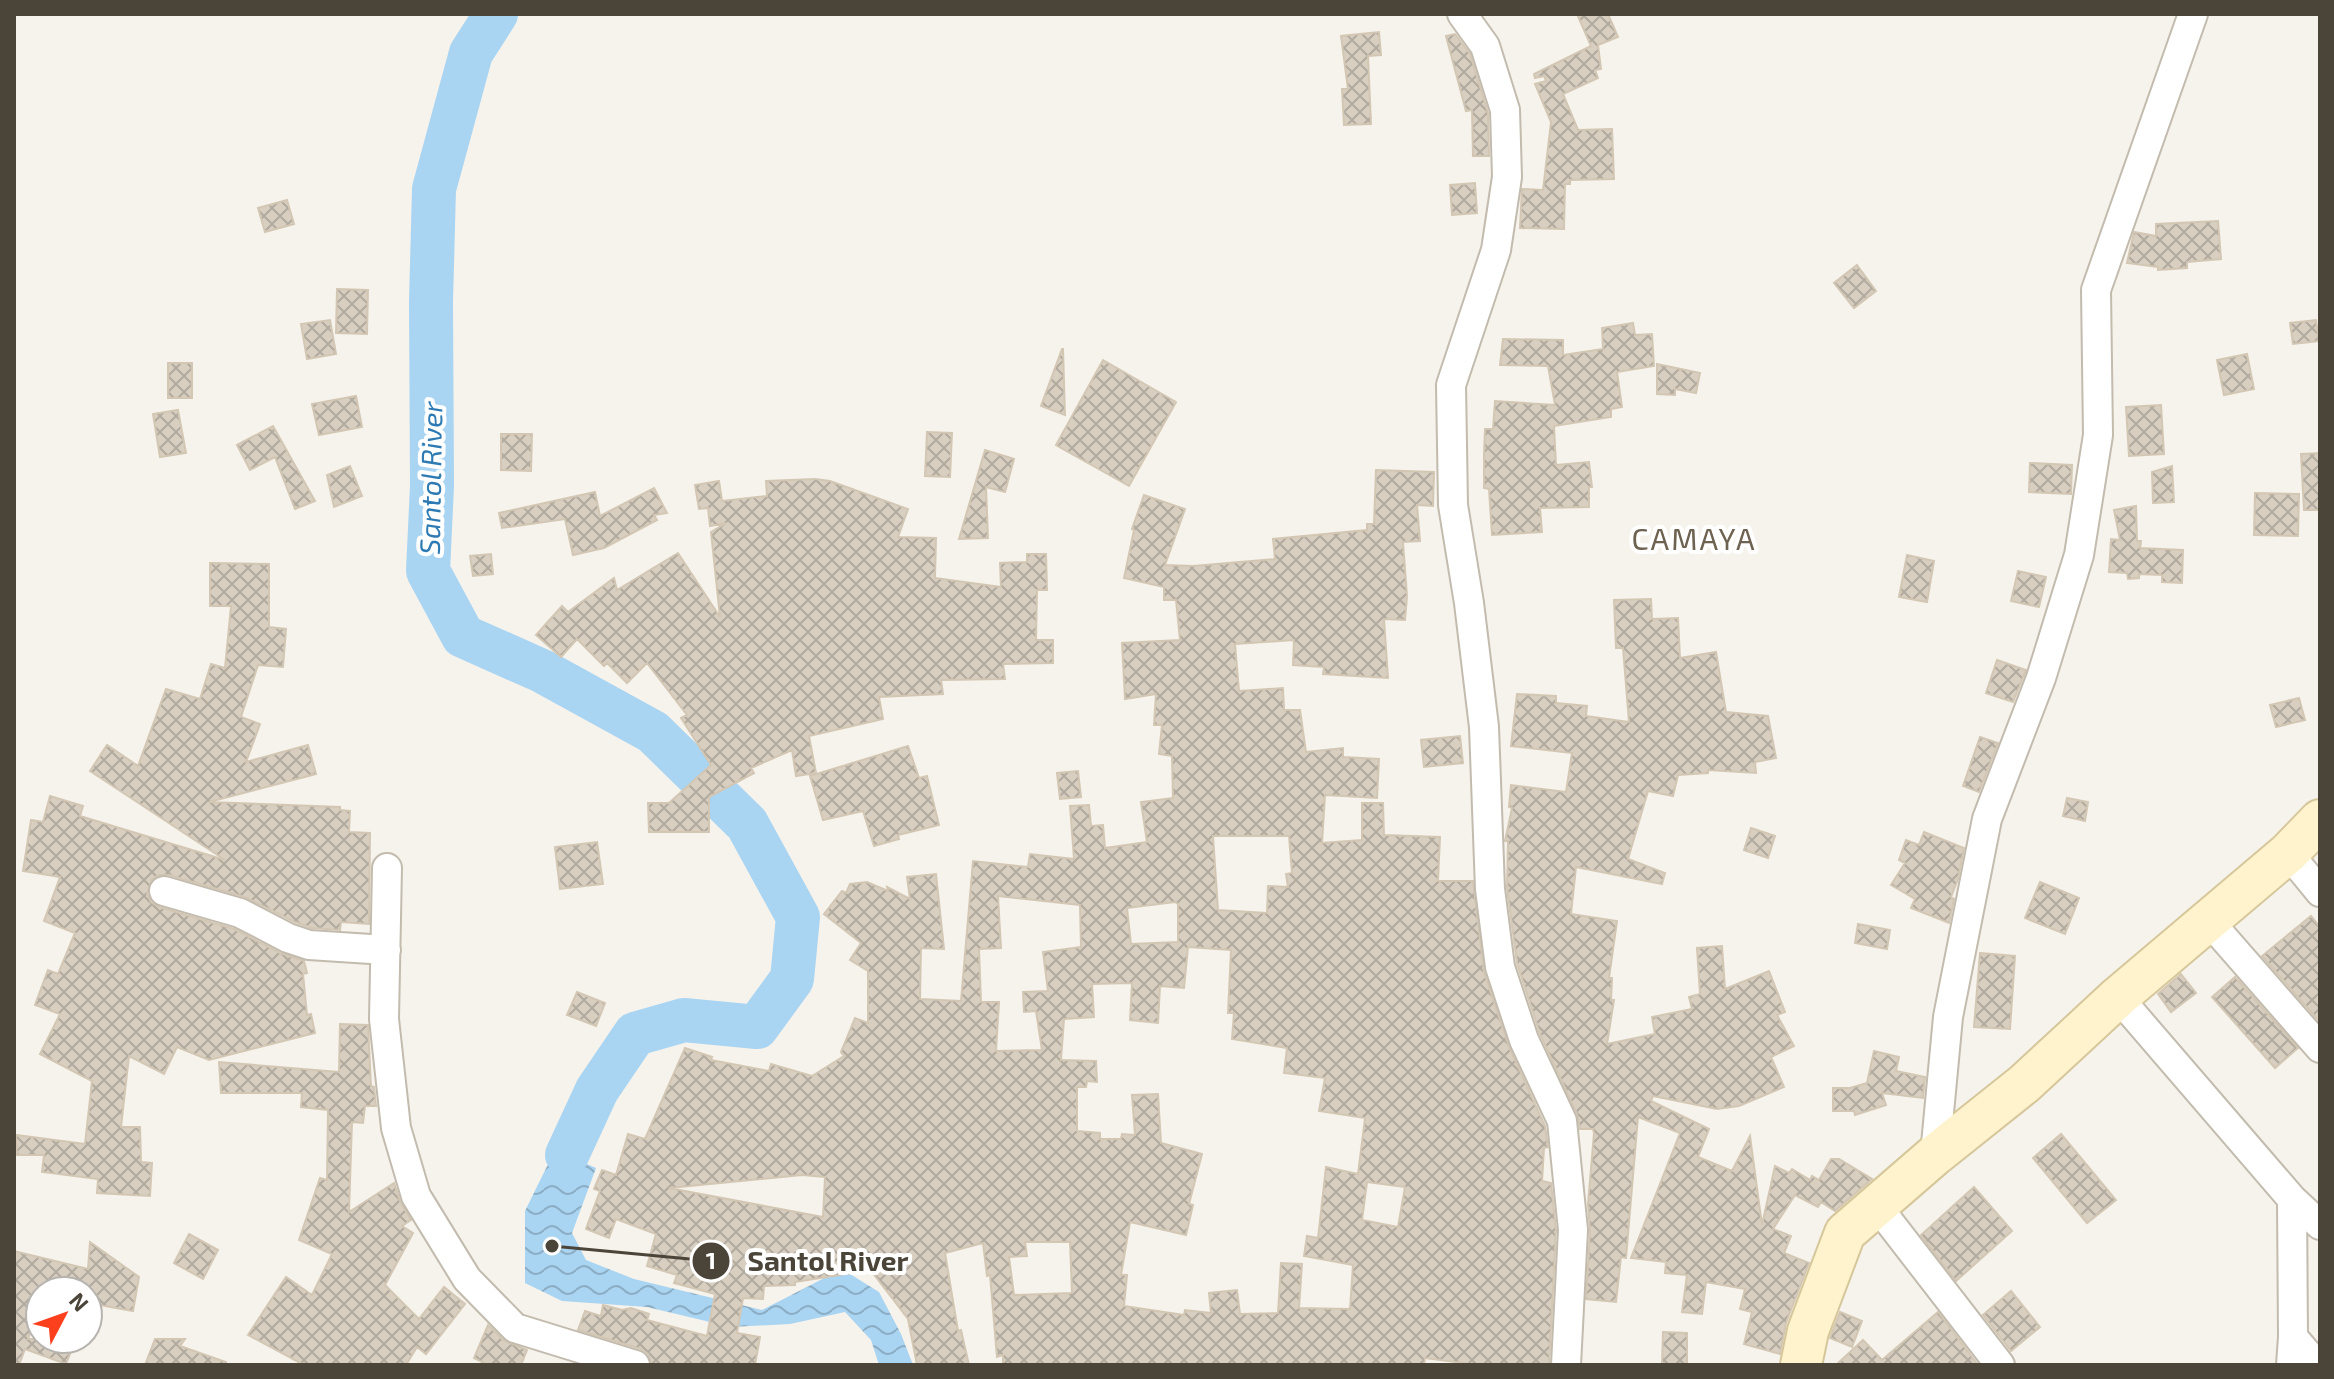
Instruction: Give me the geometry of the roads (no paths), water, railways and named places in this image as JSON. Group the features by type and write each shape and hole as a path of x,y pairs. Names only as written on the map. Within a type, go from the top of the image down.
{"street":[{"path":"1462,14 1485,46 1505,110 1507,177 1496,250 1451,385 1453,505 1484,727 1490,889 1500,967 1524,1040 1562,1121 1573,1230 1566,1365"},
{"path":"1935,1155 1948,1017 1987,819 2041,678 2079,555 2098,435 2096,290 2193,14"},
{"path":"1801,1365 1808,1331 1845,1233 2024,1084 2118,997 2288,853 2320,820"},
{"path":"2288,853 2320,892"},
{"path":"387,868 384,1019 396,1128 416,1196 467,1279 515,1328 635,1365"},
{"path":"164,891 240,913 288,938 309,945 386,950"},
{"path":"2208,920 2320,1048"},
{"path":"2118,997 2292,1199 2320,1225"},
{"path":"2291,1365 2292,1199"},
{"path":"1877,1206 2000,1365"},
{"path":"2293,1337 2317,1365"}],"water":[{"path":"555,1150 596,1168 572,1233 586,1260 634,1279 762,1310 842,1269 879,1292 913,1365 879,1365 871,1340 845,1312 790,1324 731,1327 647,1307 562,1301 525,1283 525,1211"}],"waterway":[{"name":"Santol River","path":"496,14 471,53 434,189 432,486 428,571 463,636 542,671 653,732 747,824 798,917 792,979 757,1027 684,1020 635,1034 597,1090 567,1155"}],"place":[{"name":"Santol River","path":"552,1246"}],"district":[{"name":"CAMAYA","path":"1694,538"}]}
